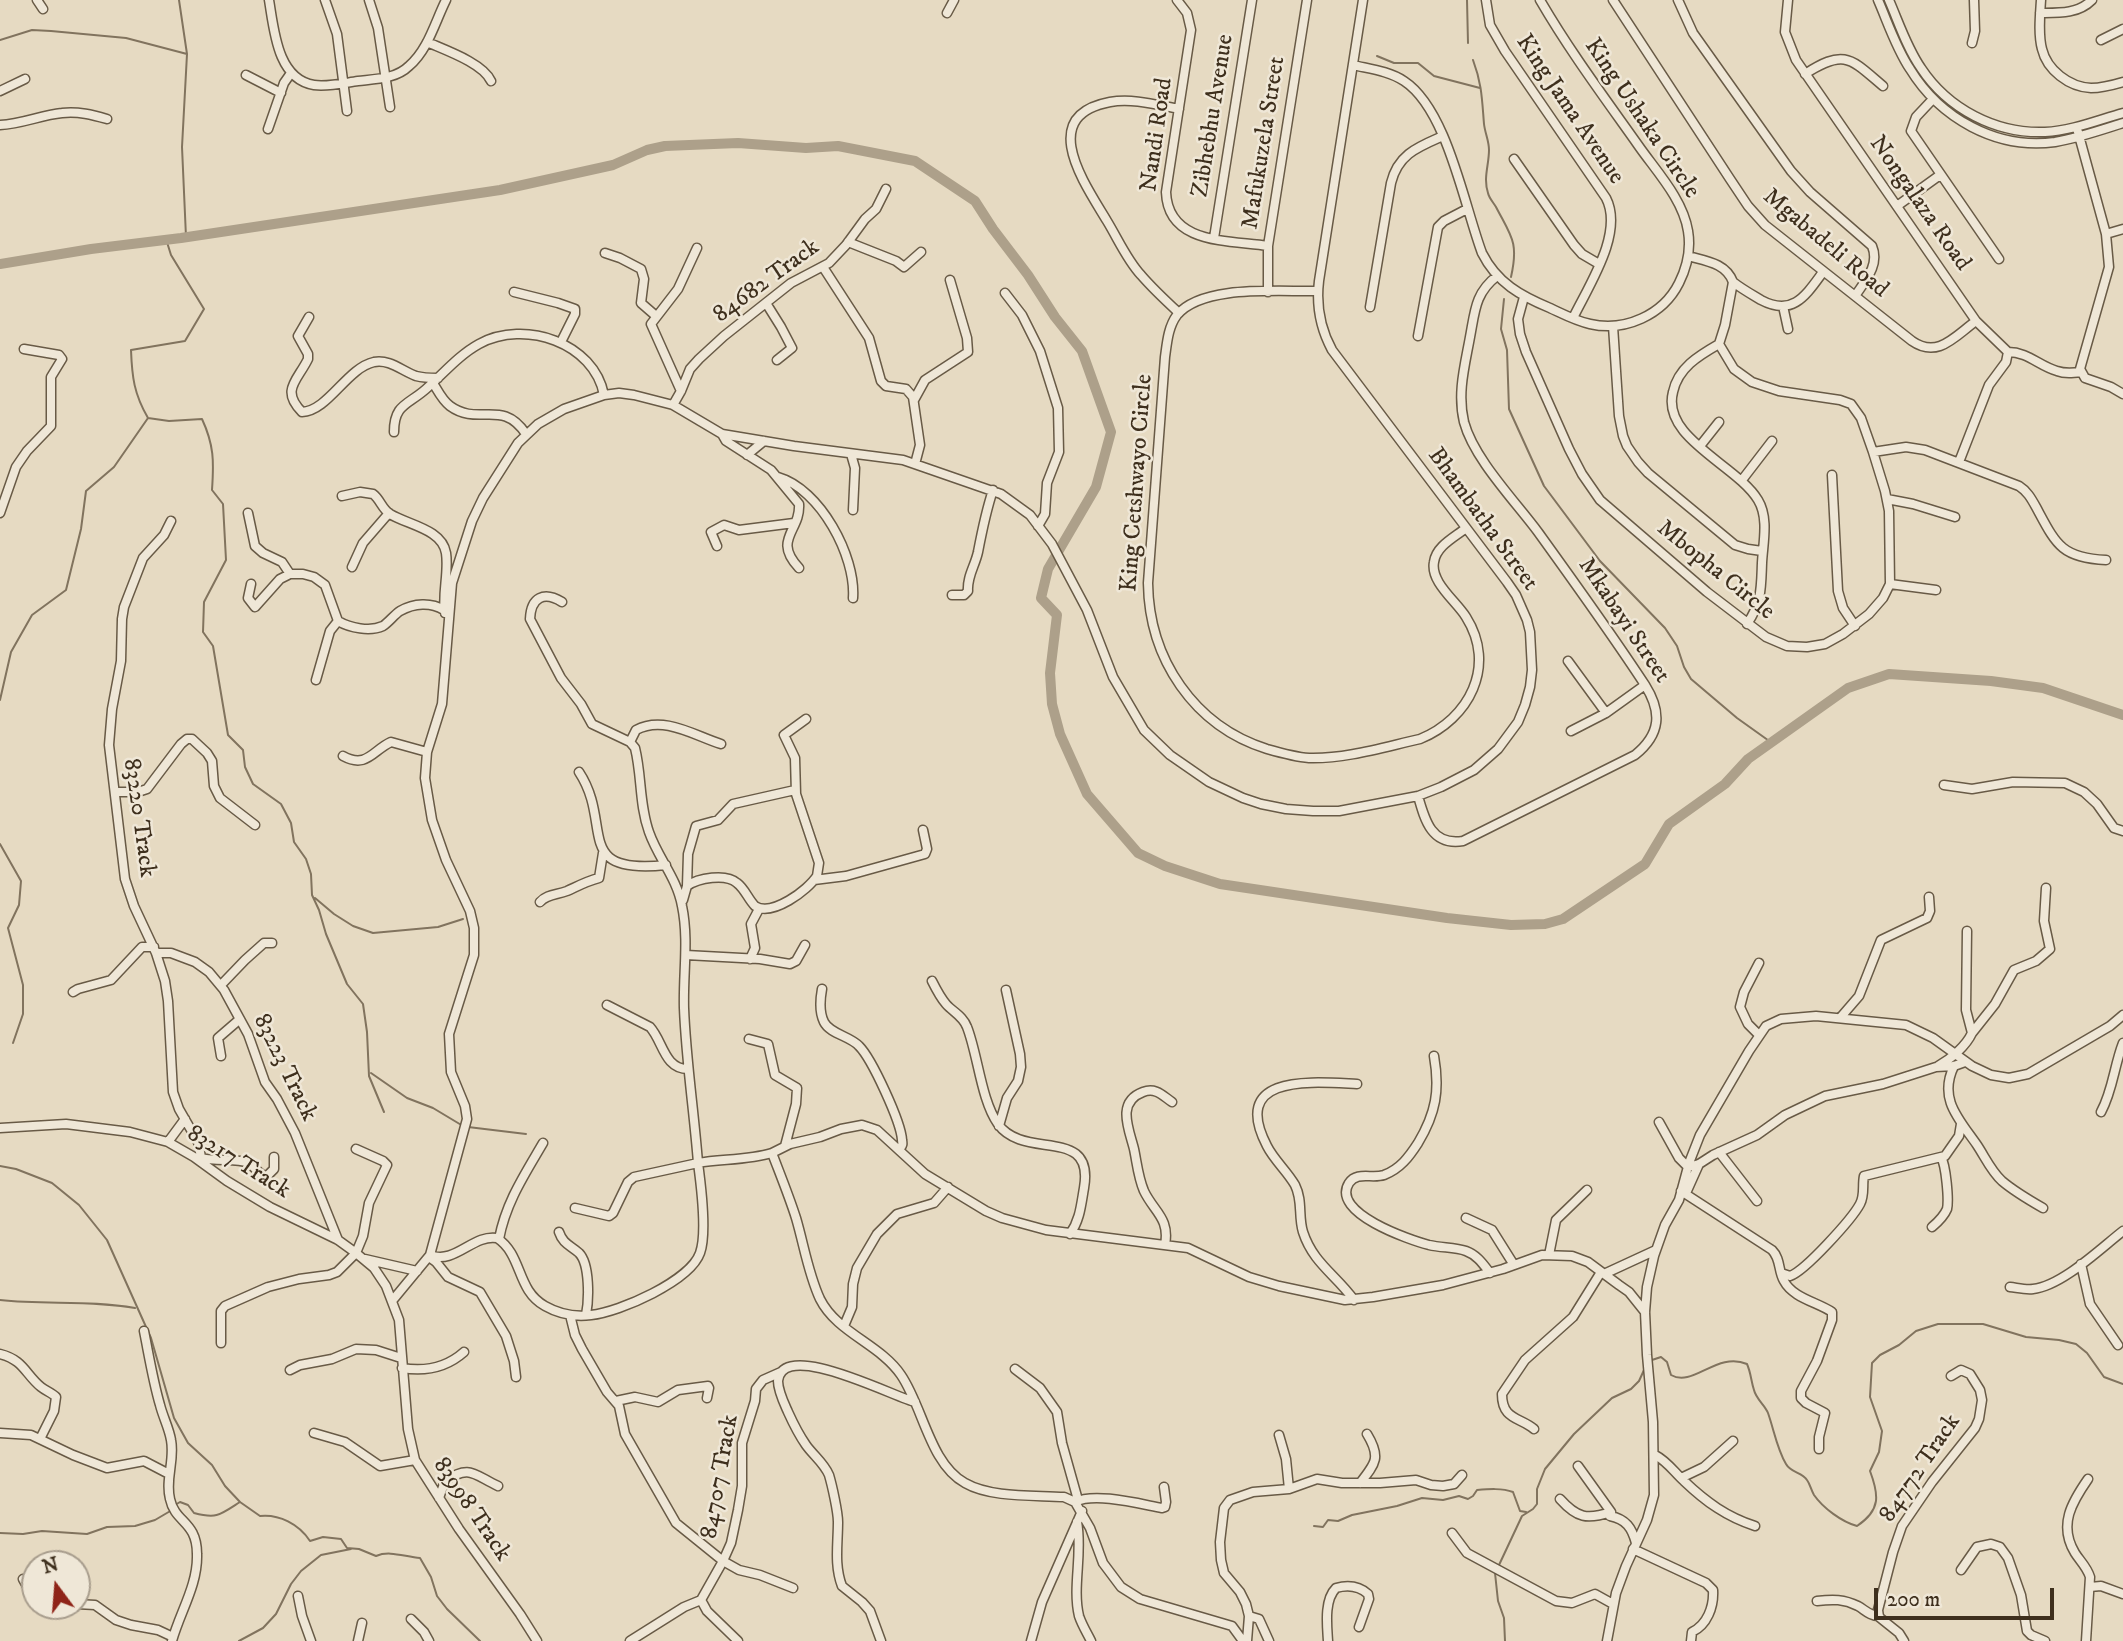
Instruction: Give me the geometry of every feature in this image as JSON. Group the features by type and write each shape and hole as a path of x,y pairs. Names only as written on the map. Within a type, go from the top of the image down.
{"street":[{"path":"37,0 43,9"},
{"path":"269,0 279,49 291,73 304,82 316,85 385,77 402,72 412,65 427,42 446,0"},
{"path":"326,0 337,34 347,111"},
{"path":"369,0 378,28 390,107"},
{"path":"947,13 954,0"},
{"name":"Nandi Road","path":"1177,0 1187,13 1191,30 1166,192 1169,209 1177,223 1188,232 1268,246"},
{"name":"Zibhebhu Avenue","path":"1214,238 1252,0"},
{"name":"Mafukuzela Street","path":"1268,292 1268,246 1307,0"},
{"name":"Bhambatha Street","path":"722,434 915,464 993,490 1023,508 1052,544 1063,564 1087,610 1106,662 1124,699 1144,730 1182,765 1242,798 1286,809 1339,811 1418,796 1449,784 1474,770 1498,749 1518,722 1530,687 1531,641 1523,610 1507,582 1332,350 1322,330 1318,307 1317,291 1363,0"},
{"name":"King Jama Avenue","path":"1486,0 1490,25 1504,51 1608,202 1612,229 1608,243 1573,318"},
{"name":"King Ushaka Circle","path":"1353,65 1390,74 1406,82 1427,103 1443,136 1482,253 1497,276 1524,297 1592,325 1613,326 1641,319 1665,302 1682,276 1688,256 1688,234 1684,215 1564,40 1540,0"},
{"name":"Mgabadeli Road","path":"1613,0 1748,206 1765,225 1912,341 1928,349 1939,347 1976,321"},
{"path":"1678,0 1693,33 1791,171 1810,192 1872,246 1874,264 1855,296"},
{"name":"Nongalaza Road","path":"1788,0 1785,25 1792,53 1976,321 2008,352 2029,356 2058,372 2081,372 2089,380 2123,394"},
{"path":"1901,0 1880,4 1903,58 1932,100 1959,120 1989,135 2037,143 2080,136 2123,123"},
{"path":"1972,43 1975,32 1974,0"},
{"path":"2041,0 2040,38 2050,66 2064,79 2080,86 2091,88 2123,82"},
{"path":"2040,13 2075,11 2092,0"},
{"path":"1890,2 1920,67 1939,91 1955,105 1981,120 2013,130 2046,132 2123,113"},
{"path":"2101,40 2123,29"},
{"path":"427,42 479,68 488,74 491,81"},
{"path":"1805,74 1828,61 1845,59 1857,64 1883,86"},
{"path":"268,129 291,73"},
{"path":"246,75 281,93"},
{"path":"0,92 25,79"},
{"path":"1932,100 1913,122 1911,131 1999,259"},
{"path":"1179,109 1125,101 1101,105 1078,119 1072,131 1070,145 1077,170 1139,273 1179,313 1211,295 1317,291"},
{"path":"0,125 64,113 89,114 107,119"},
{"path":"2077,126 2106,234 2109,267 2081,372"},
{"path":"1370,307 1395,169 1401,159 1412,150 1443,136"},
{"path":"1514,159 1574,245 1582,254 1599,264"},
{"path":"1897,206 1940,175"},
{"name":"84682 Track","path":"673,405 692,365 790,282 823,267 878,206 886,190"},
{"path":"1418,336 1438,227 1444,220 1467,209"},
{"path":"2106,234 2123,229"},
{"path":"848,242 896,261 904,267 921,252"},
{"path":"681,391 651,322 678,289 697,248"},
{"path":"605,253 641,269 644,279 641,303 656,316"},
{"path":"1688,256 1721,267 1728,272 1733,282 1768,303 1783,306 1800,300 1823,272"},
{"path":"823,267 869,338 881,381 886,386 906,389 912,394 920,445 915,464"},
{"name":"Mkabayi Street","path":"1418,796 1428,826 1438,836 1450,842 1459,842 1483,833 1610,769 1643,749 1655,729 1657,713 1653,698 1645,685 1479,453 1467,430 1461,389 1473,322 1481,292 1497,276"},
{"path":"914,400 925,380 968,352 967,338 950,280"},
{"path":"1733,282 1719,344 1686,366 1671,397 1674,418 1680,428 1742,480 1759,500 1762,508 1764,523 1759,603 1747,624"},
{"path":"514,292 575,309 561,342"},
{"path":"1005,293 1022,315 1040,351 1058,408 1059,452 1047,483 1045,514 1036,524"},
{"name":"Mbopha Circle","path":"1524,297 1518,319 1523,343 1569,449 1592,489 1612,512 1747,624 1773,642 1797,647 1825,644 1855,626 1877,607 1890,584"},
{"path":"765,303 782,327 792,348 777,360"},
{"path":"1783,306 1788,329"},
{"name":"King Cetshwayo Circle","path":"1179,313 1172,324 1165,357 1148,583 1149,606 1156,639 1171,672 1198,708 1217,724 1260,747 1309,758 1335,757 1420,739 1443,727 1470,697 1478,676 1478,648 1474,633 1464,614 1436,578 1433,566 1439,550 1466,527"},
{"path":"309,317 298,336 308,357 291,390 302,412 310,410 331,394 358,369 374,362 389,363 419,377 436,380"},
{"path":"1613,326 1619,416 1623,436 1632,455 1654,478 1735,545 1762,551"},
{"path":"394,432 394,420 399,410 467,352 477,344 511,335 535,335 561,342 594,370 604,396"},
{"path":"1719,344 1734,369 1752,383 1779,391 1851,404 1861,418 1887,499 1890,584 1936,590"},
{"path":"0,513 16,467 51,426 50,384 62,359 60,355 24,349"},
{"path":"1959,462 1989,384 2006,362 2008,352"},
{"path":"436,380 445,401 456,410 472,415 507,416 520,425 526,434"},
{"path":"393,1301 430,1256 466,1125 465,1106 451,1072 449,1034 472,964 475,938 472,918 446,860 432,820 425,778 427,752 442,704 452,583 472,522 483,498 515,447 538,424 564,409 604,396 625,394 673,405 722,434 726,441 765,465 778,477 799,504 800,510 787,544 790,555 799,568"},
{"path":"1700,446 1719,422"},
{"path":"747,455 764,441"},
{"path":"1742,480 1772,441"},
{"path":"1873,452 1917,448 2024,489 2054,538 2064,549 2082,558 2106,560"},
{"path":"851,454 856,468 853,510"},
{"path":"1832,475 1838,591 1843,608 1855,626"},
{"path":"778,477 809,497 831,523 853,580 853,598"},
{"path":"952,595 968,592 969,577 978,554 983,522 993,490"},
{"path":"342,496 360,492 373,494 389,513 427,530 442,543 446,561 444,610 449,625"},
{"path":"1887,499 1955,517"},
{"path":"248,513 255,546 282,562 290,574"},
{"path":"352,567 363,543 389,513"},
{"name":"83220 Track","path":"171,521 164,535 143,558 123,613 121,661 109,737 125,879 165,981 173,1092 198,1142 202,1160"},
{"path":"717,546 710,533 724,525 739,530 794,523"},
{"path":"251,584 248,598 255,607 275,583 290,574 310,575 325,585 338,621 352,627 376,628 410,607 431,604 444,610"},
{"path":"430,1256 442,1257 485,1238 499,1239 509,1250 532,1297 554,1310 570,1315 586,1315 609,1311 635,1301 683,1274 696,1262 703,1242 684,1006 686,955 682,903 678,888 647,824 636,752 630,742 592,724 561,678 532,625 530,615 537,601 550,596 562,602"},
{"path":"316,680 330,631 338,621"},
{"path":"1568,661 1606,713"},
{"path":"1571,731 1606,713 1645,685"},
{"path":"687,886 698,880 733,880 759,909 770,909 814,880 819,871 818,863 795,790 796,764 784,735 806,719"},
{"path":"630,742 636,730 655,725 691,731 721,744"},
{"path":"115,792 138,792 147,789 181,744 192,739 212,761 214,786 220,798 255,825"},
{"path":"343,756 352,760 366,759 391,742 427,752"},
{"path":"540,902 545,897 599,878 603,853 596,828 593,799 579,772"},
{"path":"1944,785 1972,789 2013,782 2065,783 2091,798 2114,828 2123,831"},
{"path":"682,903 687,886 688,854 696,826 718,820 733,804 795,790"},
{"path":"814,880 846,876 925,854 928,849 923,830"},
{"path":"603,853 624,865 666,865"},
{"path":"1936,1067 1968,1040 1995,1004 2014,970 2036,961 2050,949 2044,921 2046,888"},
{"path":"1840,1018 1859,996 1881,940 1927,918 1930,911 1928,897"},
{"path":"750,959 755,948 751,924 759,909"},
{"path":"1967,931 1966,1010 1972,1033"},
{"path":"221,985 264,943 272,943"},
{"path":"686,955 793,963 805,945"},
{"path":"73,992 111,980 142,947 155,950"},
{"name":"83223 Track","path":"155,950 195,962 221,985 251,1041 262,1076 295,1133 338,1240"},
{"path":"160,963 171,953"},
{"path":"1759,963 1744,992 1740,1007 1748,1024 1759,1035"},
{"path":"932,981 943,1001 967,1026 986,1094 999,1126 1018,1140 1061,1147 1072,1151 1081,1160 1085,1169 1085,1181 1079,1216 1070,1234"},
{"path":"822,989 820,1003 823,1021 827,1027 859,1045 869,1061 899,1125 902,1141 899,1150"},
{"path":"999,1126 1007,1098 1018,1081 1021,1067 1006,990"},
{"path":"607,1005 650,1027 663,1052 675,1066 688,1069"},
{"path":"1684,1192 1688,1167 1700,1135 1759,1035 1770,1023 1781,1019 1816,1016 1906,1026 1933,1038 1965,1062 2002,1078 2028,1074 2110,1026 2123,1015"},
{"path":"221,1056 218,1037 240,1019"},
{"path":"749,1039 768,1044 775,1075 797,1088 796,1104 785,1146"},
{"path":"2101,1112 2111,1092 2115,1064 2123,1043"},
{"path":"1434,1056 1434,1112 1414,1149 1407,1160 1393,1171 1378,1177 1354,1178 1348,1185 1347,1194 1355,1209 1376,1224 1425,1244 1469,1252 1478,1258 1490,1273"},
{"path":"1688,1167 1757,1135 1785,1115 1818,1099 1896,1081 1936,1067 1965,1062"},
{"path":"1954,1066 1948,1082 1948,1095 1961,1124 2000,1178 2014,1191 2043,1209"},
{"path":"1354,1300 1321,1266 1310,1248 1301,1226 1301,1202 1297,1189 1266,1144 1256,1115 1258,1105 1266,1094 1294,1084 1357,1084"},
{"path":"1165,1245 1165,1224 1140,1181 1126,1118 1130,1102 1145,1091 1157,1092 1172,1102"},
{"path":"168,1142 185,1119"},
{"path":"1659,1122 1679,1158 1688,1167"},
{"name":"83217 Track","path":"0,1128 66,1124 130,1132 168,1142 202,1160 227,1181 270,1208 338,1240 382,1277 393,1301"},
{"path":"1781,1273 1790,1276 1796,1274 1839,1231 1862,1200 1864,1176 1947,1154 1957,1140 1961,1124"},
{"path":"575,1208 611,1216 628,1182 634,1177 698,1163 755,1157 841,1129 862,1125 877,1130 925,1174 986,1210 1002,1218 1046,1230 1194,1250 1225,1266 1270,1283 1338,1299 1354,1300 1421,1290 1490,1273 1535,1257 1549,1255 1579,1258 1629,1292 1645,1312"},
{"path":"499,1239 505,1215 519,1182 543,1143"},
{"path":"221,1343 220,1311 225,1306 290,1280 333,1274 360,1256 369,1203 387,1165 356,1149"},
{"path":"1719,1152 1758,1201"},
{"path":"772,1153 820,1298 832,1316 892,1363 907,1384 941,1461 951,1474 985,1491 1064,1497 1076,1501 1115,1500 1162,1508 1166,1502 1164,1487"},
{"path":"202,1160 246,1162 266,1177 274,1169 274,1157"},
{"path":"1932,1227 1943,1216 1948,1205 1946,1166 1941,1157"},
{"path":"1608,1641 1613,1604 1621,1578 1647,1520 1654,1495 1655,1455 1645,1312 1647,1287 1656,1250 1699,1164"},
{"path":"844,1326 852,1307 857,1268 877,1234 897,1214 934,1203 948,1187"},
{"path":"1549,1255 1556,1220 1587,1190"},
{"path":"1684,1192 1772,1250 1778,1259 1784,1281 1793,1291 1830,1310 1832,1320 1817,1362 1801,1391 1801,1398 1805,1403 1825,1413 1819,1449"},
{"path":"1466,1218 1492,1230 1514,1265"},
{"path":"2010,1287 2042,1287 2102,1250 2123,1231"},
{"path":"559,1232 564,1242 579,1253 583,1260 589,1293 586,1315"},
{"path":"1534,1429 1512,1418 1501,1398 1525,1360 1573,1317 1603,1273 1656,1250"},
{"name":"83217 Track","path":"360,1256 416,1271"},
{"path":"430,1256 448,1278 480,1292 509,1345 516,1377"},
{"path":"2081,1264 2092,1308 2118,1345"},
{"name":"83998 Track","path":"393,1301 399,1320 408,1429 415,1461 537,1641"},
{"path":"570,1315 577,1340 620,1410 625,1434 676,1523 723,1561 739,1570 793,1588"},
{"path":"91,1605 116,1620 158,1630 172,1639 194,1578 197,1558 194,1533 176,1513 169,1495 173,1457 171,1440 144,1331"},
{"path":"290,1370 360,1348 401,1358"},
{"path":"402,1368 421,1371 448,1364 464,1352"},
{"path":"0,1354 20,1363 40,1386 56,1397 54,1410 40,1439"},
{"path":"881,1641 870,1611 840,1583 836,1557 837,1515 829,1475 806,1444 789,1413 779,1386 781,1373 798,1366 821,1368 858,1379 898,1398 915,1402"},
{"path":"1015,1369 1040,1388 1058,1412 1062,1443 1076,1501 1090,1528 1102,1563 1121,1587 1140,1599 1232,1626 1245,1641"},
{"name":"84772 Track","path":"1879,1616 1882,1588 1899,1532 1979,1419 1982,1400 1975,1380 1961,1370 1951,1376"},
{"name":"84707 Track","path":"701,1600 731,1543 741,1486 741,1449 756,1389 763,1380 781,1373"},
{"path":"615,1401 635,1397 657,1402 678,1390 708,1385 707,1398"},
{"path":"0,1433 25,1434 103,1466 112,1468 134,1461 144,1461 170,1474"},
{"path":"314,1433 345,1442 380,1466 415,1461"},
{"path":"1279,1434 1286,1459 1289,1489"},
{"path":"1360,1483 1374,1465 1376,1456 1375,1448 1367,1434"},
{"path":"1681,1478 1704,1467 1733,1441"},
{"path":"1655,1455 1668,1463 1681,1478 1721,1512 1755,1527"},
{"path":"1578,1466 1611,1512 1610,1516 1623,1520 1630,1527 1635,1546 1711,1587 1713,1599 1706,1622 1692,1632 1691,1641"},
{"path":"439,1498 445,1481 463,1471 471,1472 498,1486"},
{"path":"1245,1641 1249,1616 1244,1599 1222,1568 1220,1542 1225,1505 1235,1497 1289,1489 1321,1478 1335,1483 1416,1480 1443,1486 1454,1484 1462,1475"},
{"path":"2086,1641 2089,1572 2074,1551 2068,1525 2071,1504 2088,1479"},
{"path":"1560,1499 1581,1516 1596,1517 1611,1512"},
{"path":"1031,1641 1042,1602 1082,1511"},
{"path":"1077,1522 1080,1560 1078,1608 1080,1620 1091,1641"},
{"path":"1452,1533 1467,1553 1556,1601 1576,1602 1595,1594 1613,1604"},
{"path":"1961,1570 1977,1547 1991,1544 2000,1547 2008,1558 2021,1595 2027,1630 2031,1635 2045,1641"},
{"path":"2090,1587 2101,1586 2123,1594"},
{"path":"1328,1641 1328,1611 1331,1595 1336,1588 1354,1587 1368,1594 1369,1599 1359,1627"},
{"path":"298,1596 311,1641"},
{"path":"629,1641 684,1607 701,1600 707,1611 738,1641"},
{"path":"1818,1601 1842,1600 1873,1616 1879,1616 1905,1641"},
{"path":"1249,1616 1259,1619 1269,1641"},
{"path":"411,1619 429,1641"},
{"path":"358,1641 362,1623"}],"waterway":[{"path":"179,0 187,54 182,147 186,237"},
{"path":"1467,0 1468,43"},
{"path":"0,40 32,30 51,31 126,38 187,54"},
{"path":"1377,56 1394,63 1418,63 1434,76 1480,88"},
{"path":"1473,60 1480,84 1489,147 1486,177 1489,197 1506,225 1514,247 1511,277"},
{"path":"0,264 500,190 613,165 647,150 665,146 738,143 806,148 838,146 915,161 975,201 1055,317 1082,351 1111,432 1096,487 1048,569 1041,598 1057,615 1050,673 1052,704 1060,734 1087,794 1138,853 1165,866 1220,884 1447,918 1511,925 1545,924 1563,919 1645,864 1669,824 1725,784 1748,759 1848,688 1889,674 1991,681 2043,688 2123,715"},
{"path":"166,239 171,255 204,309 185,341 131,350 135,385 148,418 169,421 202,419 206,428 212,453 212,490 223,504 226,560 204,602 203,632 213,646 228,735 243,750 245,767 253,784 281,804 291,823 294,842 306,859 311,874 312,895 326,934 347,984 363,1004 369,1076 384,1112"},
{"path":"1504,299 1501,329 1507,350 1509,409 1544,486 1600,561 1665,628 1677,646 1691,679 1772,743"},
{"path":"0,700 11,652 32,615 66,590 81,529 86,491 114,467 148,418"},
{"path":"0,844 21,881 19,905 8,928 23,985 23,1014 13,1043"},
{"path":"315,898 353,926 373,933 438,927 463,919"},
{"path":"371,1073 407,1098 433,1108 463,1126"},
{"path":"468,1127 526,1134"},
{"path":"0,1166 16,1169 52,1183 79,1205 107,1240 151,1338 174,1418 188,1443 212,1465 225,1486 240,1502"},
{"path":"0,1300 135,1308"},
{"path":"1652,1360 1661,1357 1667,1362 1671,1375 1679,1378 1726,1362 1747,1364 1755,1393 1768,1413 1786,1464 1805,1477 1814,1495 1828,1509 1857,1526 1870,1514 1876,1502 1870,1471 1879,1452 1882,1431 1870,1397 1872,1363 1916,1331 1938,1324 1983,1324 2026,1337 2076,1344 2087,1353 2104,1377 2123,1384"},
{"path":"1499,1565 1522,1516 1537,1504 1537,1489 1545,1469 1574,1434 1612,1398 1631,1389 1644,1370"},
{"path":"1314,1526 1323,1527 1328,1520 1338,1521 1422,1498 1443,1500 1459,1496 1468,1499 1477,1490 1486,1489 1513,1492 1520,1511 1526,1512"},
{"path":"175,1505 180,1502 188,1505 194,1513 213,1516 240,1502 260,1516 288,1521 310,1541 323,1537 341,1539 347,1548 359,1549 376,1556 392,1554 420,1558 431,1577 437,1596 480,1641"},
{"path":"0,1533 42,1531 87,1534 107,1527 135,1526 155,1520 172,1510"},
{"path":"239,1641 263,1628 276,1614 291,1584 301,1571 321,1555 351,1549"},
{"path":"1495,1573 1498,1601 1504,1618 1505,1641"}]}
